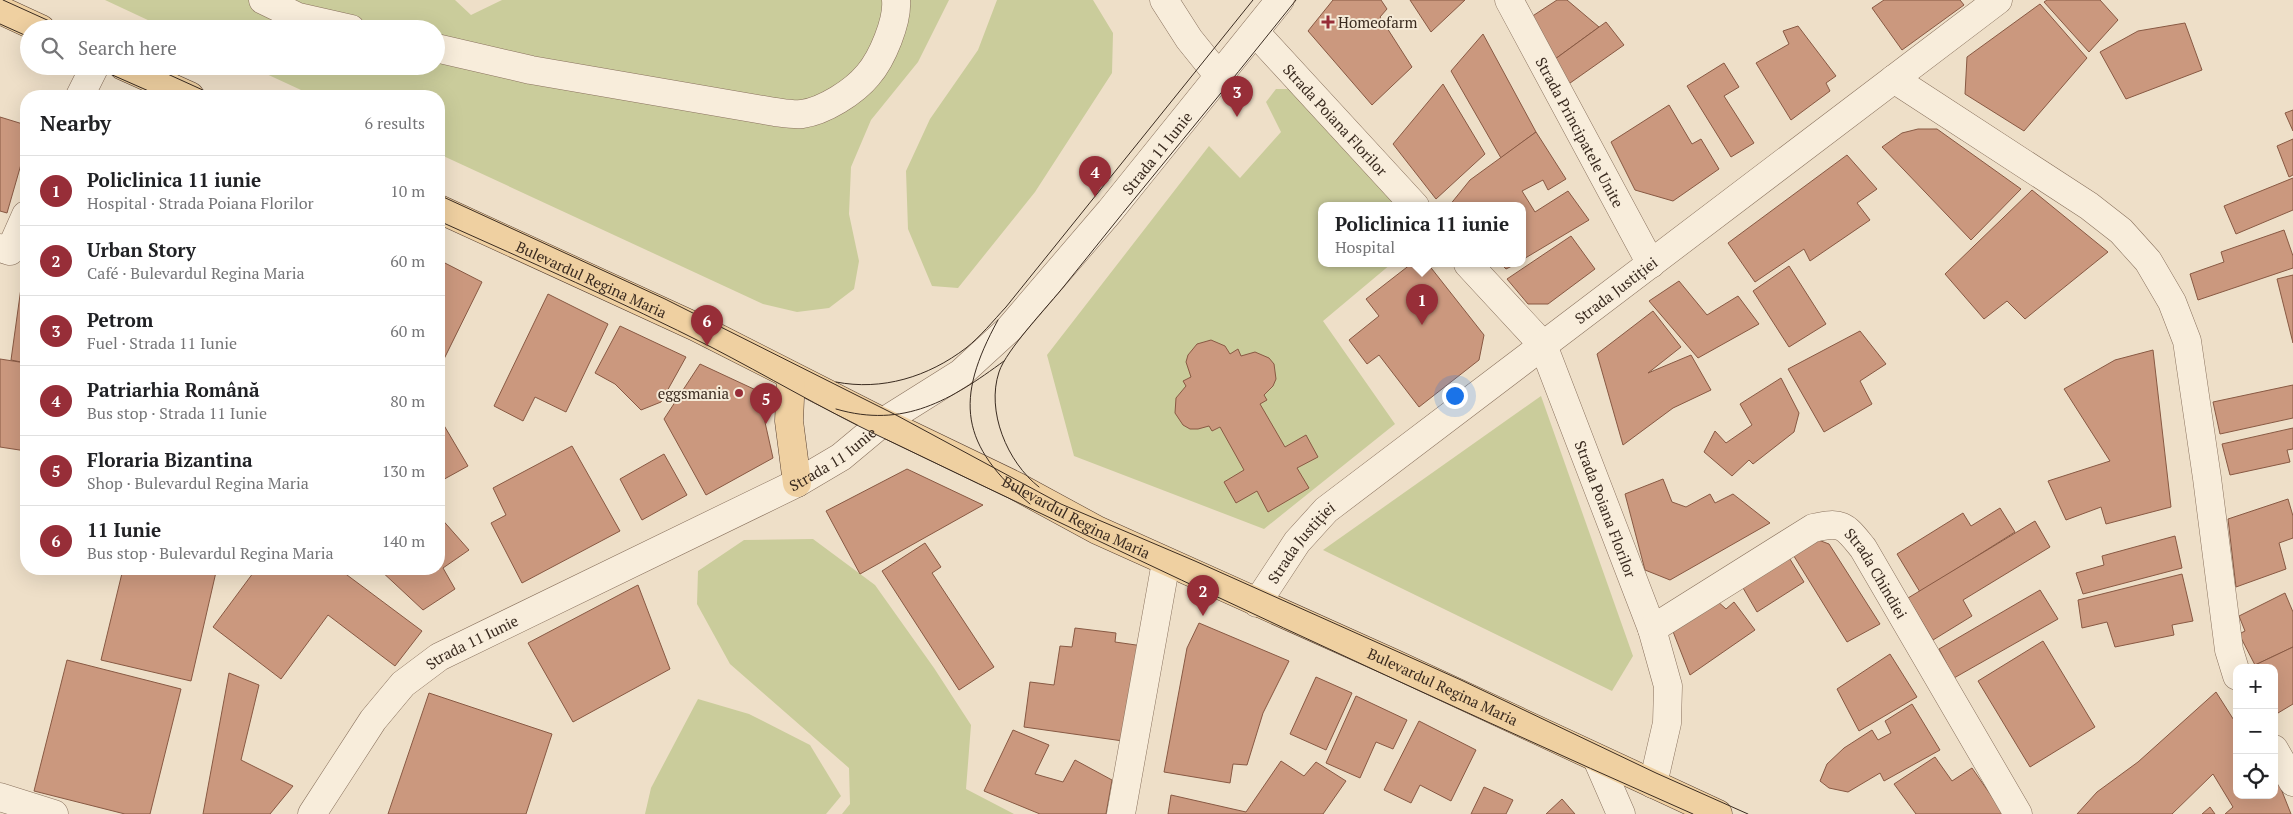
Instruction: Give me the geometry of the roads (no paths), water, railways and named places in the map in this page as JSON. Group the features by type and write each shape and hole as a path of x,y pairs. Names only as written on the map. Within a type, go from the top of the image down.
{"main road":[{"path":"0,10 22,20"},
{"path":"143,75 177,90"},
{"name":"Bulevardul Regina Maria","path":"445,212 687,323 883,422 1016,486 1096,530 1393,663 1718,814"},
{"path":"791,376 789,422 797,483"}],"street":[{"path":"263,0 298,17 311,20"},
{"path":"445,50 531,70 775,112 802,114 836,103 868,76 887,43 896,8 896,0"},
{"path":"1164,0 1189,39 1218,75"},
{"name":"Strada 11 Iunie","path":"312,814 374,720 397,691 403,684 439,657 797,483 841,457 883,422 961,373 1009,329 1110,211 1280,0"},
{"name":"Strada Principatele Unite","path":"1509,0 1651,264"},
{"name":"Strada Justiției","path":"1257,603 1297,542 1326,510 1998,0"},
{"name":"Strada Poiana Florilor","path":"1255,32 1411,202"},
{"path":"83,90 90,75"},
{"path":"1894,79 2089,206 2121,231 2148,261 2172,302 2187,341 2208,478 2229,650 2233,664"},
{"path":"0,248 10,251 20,228"},
{"name":"Strada Poiana Florilor","path":"1471,267 1543,346 1652,630 1668,686 1667,723 1653,784"},
{"name":"Strada Chindiei","path":"1652,630 1813,528 1833,523 1848,529 1863,548 2018,814"},
{"path":"1122,814 1166,562"},
{"path":"2277,754 2293,782"},
{"path":"1598,759 1621,814"},
{"path":"0,797 54,814"}],"tram line":[{"path":"3,0 47,20"},
{"path":"836,382 870,385 904,379 936,367 971,344 1006,307 1253,0"},
{"path":"1039,487 1017,464 1002,435 995,403 996,387 1003,363 1029,328 1296,0"},
{"path":"0,24 20,33"},
{"path":"112,75 146,90"},
{"path":"170,75 203,90"},
{"path":"445,198 665,299 896,415 1061,504 1195,561 1461,680 1656,773 1748,814"},
{"path":"445,224 576,282 677,330 856,425 1080,532 1386,675 1693,814"},
{"path":"998,320 984,348 975,374 970,398 971,420 978,441 989,462 1030,504"},
{"path":"836,409 861,414 905,413 945,399 965,388 1004,361"}],"place":[{"name":"Homeofarm","path":"1328,22"},
{"name":"Petrom","path":"1237,117"},
{"name":"Patriarhia Română","path":"1095,197"},
{"name":"Policlinica 11 iunie","path":"1422,325"},
{"name":"11 Iunie","path":"707,346"},
{"name":"eggsmania","path":"739,393"},
{"name":"Floraria Bizantina","path":"766,424"},
{"name":"Urban Story","path":"1203,616"}]}
